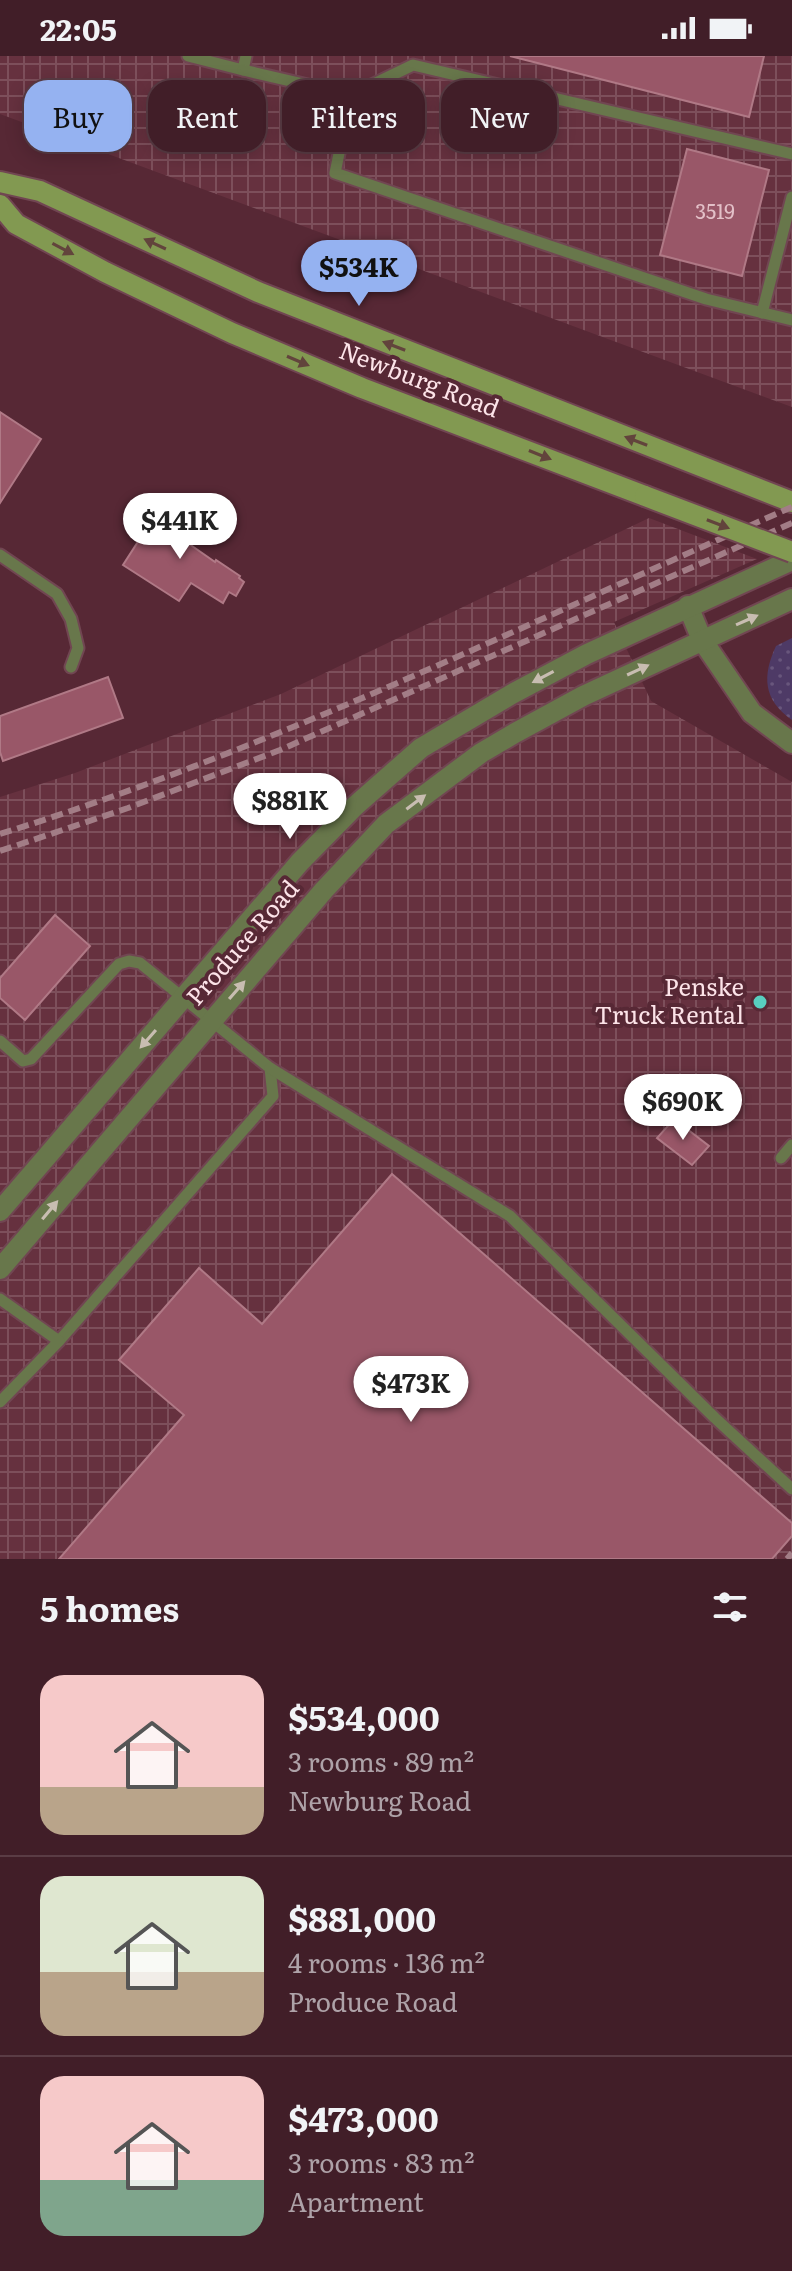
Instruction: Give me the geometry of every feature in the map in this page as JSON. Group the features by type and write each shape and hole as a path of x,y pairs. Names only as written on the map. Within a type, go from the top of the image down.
{"main road":[{"name":"Newburg Road","path":"0,182 40,191 258,292 792,502"},
{"name":"Newburg Road","path":"0,205 16,224 105,272 232,333 362,388 792,552"}],"street":[{"name":"Produce Road","path":"0,1211 300,862 355,806 421,748 587,654 792,560"},
{"name":"Produce Road","path":"0,1269 210,1021 386,824 481,753 515,733 583,696 792,599"},
{"path":"688,606 702,640 752,713 792,743"}],"lane":[{"path":"188,56 286,80"},
{"path":"243,70 246,56"},
{"path":"382,80 413,65 792,154"},
{"path":"339,152 335,173 706,299 792,320"},
{"path":"762,313 792,197"},
{"path":"0,555 57,594 71,619 78,648 71,667"},
{"path":"0,1041 23,1061 31,1059 119,964 129,961 140,963 270,1068 510,1216 715,1418 792,1489"},
{"path":"0,1402 59,1341 273,1096 270,1068"},
{"path":"781,1158 792,1145"},
{"path":"0,1299 59,1341"}],"shaded area":[{"path":"0,56 792,56 792,407 103,152 132,152 132,80 24,80 24,123 0,114"},
{"path":"649,518 757,559 614,622 651,701 792,782 792,1559 0,1559 0,797 75,773 281,694"},
{"path":"792,638 792,720 775,704 767,677 776,646"}],"building":[{"path":"510,56 764,56 749,117"},
{"path":"687,149 769,170 742,276 660,255"},
{"path":"0,412 41,439 0,503"},
{"path":"178,506 199,520 185,541 240,576 244,582 236,596 229,592 223,603 191,583 179,601 123,565 152,520 163,527"},
{"path":"108,677 123,718 3,761 0,716"},
{"path":"55,915 90,946 25,1020 0,998 0,978"},
{"path":"674,1119 709,1146 692,1165 657,1138"},
{"path":"392,1174 792,1523 792,1536 772,1559 59,1559 184,1415 119,1360 199,1268 262,1324"}],"railway":[{"path":"0,834 102,800 301,724 792,507"},
{"path":"0,851 128,808 280,750 792,523"},
{"path":"787,1559 792,1553"}],"place":[{"name":"Penske Truck Rental","path":"760,1002"}]}
